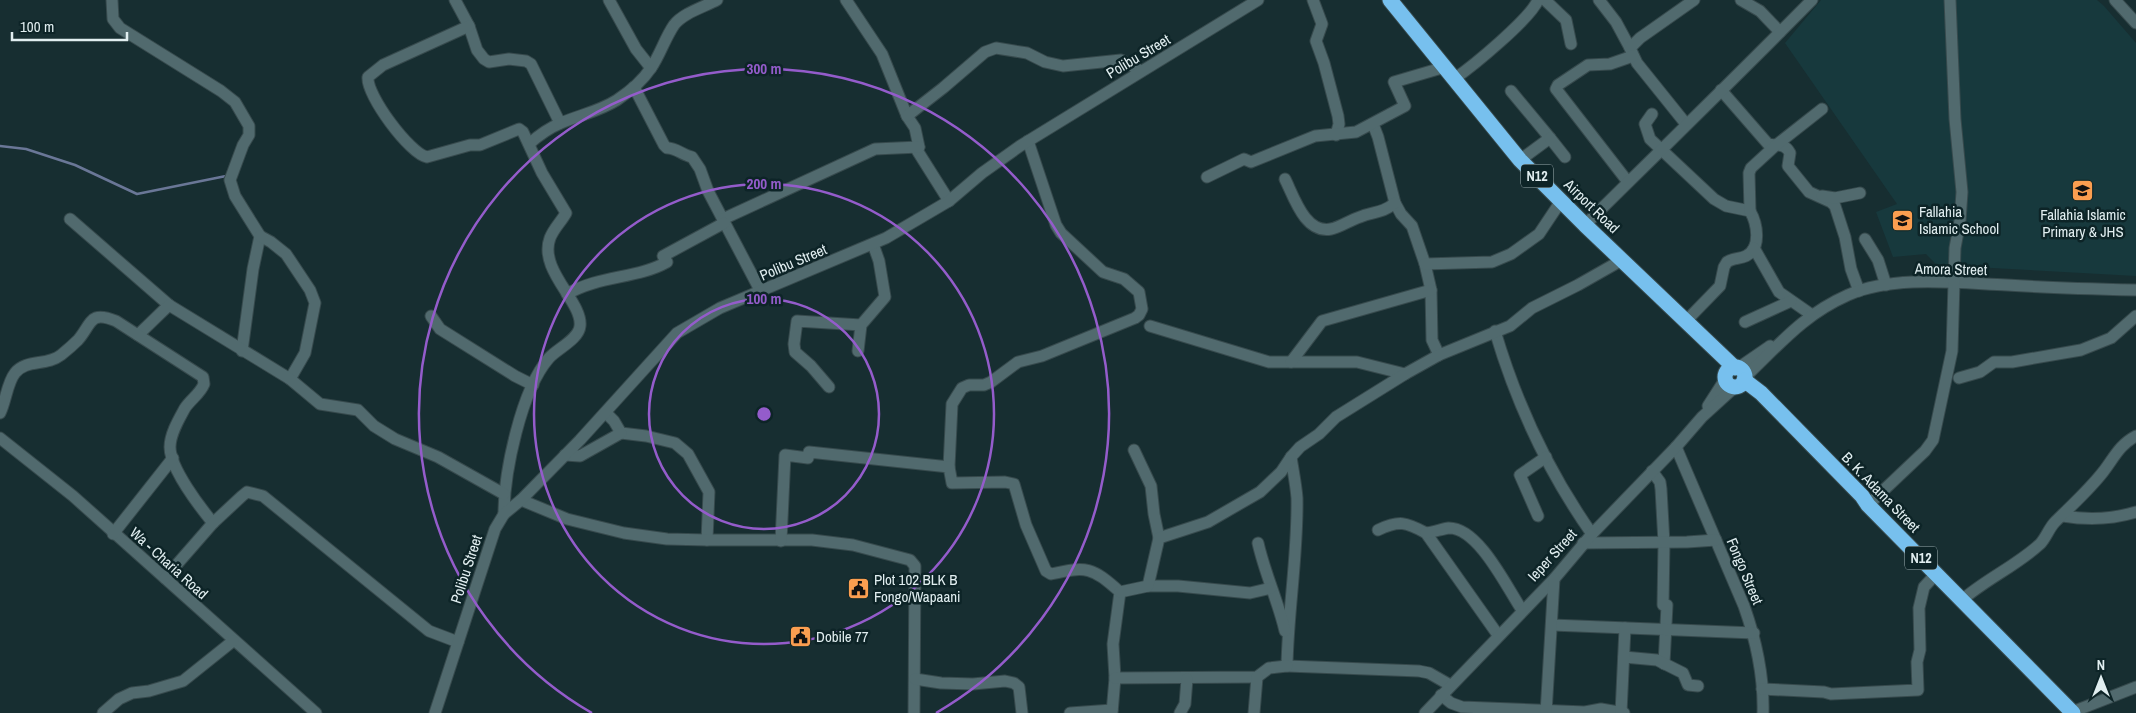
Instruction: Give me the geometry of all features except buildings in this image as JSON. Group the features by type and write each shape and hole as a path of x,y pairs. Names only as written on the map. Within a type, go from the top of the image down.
{"highway":[{"name":"Airport Road","path":"1390,0 1520,160 1585,225 1702,335 1736,377"},
{"name":"B. K. Adama Street","path":"1736,377 1770,402 1862,496 1868,505 2073,712"}],"street":[{"path":"112,0 113,19 120,28 221,90 235,102 249,126 250,132 230,180 232,187 239,204 260,236 286,254 310,290 315,304 305,353 290,380"},
{"path":"455,0 477,50 484,59 489,62 508,59 526,60 530,64 560,123"},
{"path":"609,0 636,49 651,68"},
{"path":"529,144 543,132 560,123 591,113 617,100 634,87 651,68 675,24 685,14 699,10 717,0"},
{"path":"846,0 882,54 907,116 915,128 919,147"},
{"name":"Polibu Street","path":"436,713 488,545 504,514 521,500 606,413 677,333 720,308 873,244 906,228 949,201 982,173 1028,141 1258,0"},
{"path":"1313,0 1322,24 1316,41 1324,63 1339,124 1336,135"},
{"path":"1207,177 1244,159 1251,162 1315,136 1356,132 1373,124 1405,106 1394,82 1450,73 1497,44 1528,13 1538,0"},
{"path":"1545,0 1566,20 1571,44"},
{"path":"1598,0 1616,22 1632,52 1686,124"},
{"path":"1628,182 1556,89 1558,85 1588,65 1610,64 1632,52 1640,38 1694,0"},
{"path":"1585,225 1812,0"},
{"path":"1868,505 1925,451 1933,440 1952,351 1955,248 1960,221 1962,192 1955,120 1950,0"},
{"path":"2115,0 2136,23"},
{"path":"1748,1 1780,32"},
{"path":"468,26 383,66 368,77 368,86 376,103 402,136 421,156 427,157 470,145 480,146 518,129 523,132 542,173 566,213 562,222 555,228 548,248 552,266 579,318 580,327 575,335 548,358 533,385 515,436 504,494 504,514"},
{"path":"907,116 985,52 996,48 1027,53 1045,62 1063,66 1122,60 1141,71"},
{"path":"634,87 664,145 667,148 675,148 685,156 692,157 700,169 708,191 760,292"},
{"path":"1721,90 1768,144 1775,146 1781,144 1786,147 1790,153 1788,163 1790,169 1810,192 1835,206 1845,237 1851,269 1859,291"},
{"path":"1511,91 1565,156"},
{"path":"1812,315 1779,292 1754,248 1756,227 1750,211 1749,174 1751,168 1775,146 1822,109"},
{"path":"1652,114 1645,124 1650,139 1714,199 1726,206 1750,211"},
{"path":"1373,124 1395,203 1401,214 1412,226 1425,264 1431,290 1432,340 1439,355"},
{"path":"1520,160 1550,138"},
{"path":"1028,141 1053,217 1061,232 1103,272 1124,279 1139,292 1142,309 1135,318 1042,356 1018,362 991,382 984,385 969,385 962,388 952,404 949,467 952,483 1005,482 1014,484 1026,525 1048,574 1078,568 1087,569 1104,578 1120,592"},
{"path":"919,147 915,147 949,201"},
{"path":"567,294 580,286 597,281 657,268 666,262 663,256 724,221 875,149 919,147"},
{"path":"1285,179 1310,224 1320,229 1337,228 1362,216 1383,212 1395,203"},
{"path":"1820,196 1835,198 1860,193"},
{"path":"1425,264 1492,262 1511,254 1539,234 1561,201"},
{"path":"70,219 169,305 290,380 320,404 358,410 374,426 438,457 504,494"},
{"path":"242,351 253,270 260,236"},
{"path":"1865,239 1878,260 1886,285"},
{"path":"858,352 861,326 885,297 879,261 873,244"},
{"path":"1686,321 1720,286 1727,262 1747,256 1754,248"},
{"path":"1159,538 1208,522 1260,492 1281,472 1300,447 1319,434 1336,417 1405,374 1439,355 1510,326 1532,308 1622,260"},
{"name":"Amora Street","path":"1702,417 1736,377 1780,340 1812,315 1859,291 1886,285 1954,283 2136,290"},
{"path":"1291,362 1322,321 1431,290"},
{"path":"1745,322 1791,301"},
{"path":"138,335 169,305"},
{"path":"431,316 440,329 533,385"},
{"path":"1960,378 1980,372 1994,362 2012,362 2081,350 2111,338 2136,316"},
{"path":"0,413 16,372 22,367 60,356 79,339 88,322 96,318 106,317 116,321 205,380 202,389 187,406 172,434 170,448 192,497 213,523"},
{"path":"829,387 811,366 795,352 794,344 797,321 861,326"},
{"path":"1150,326 1269,362 1357,362 1405,374"},
{"path":"1495,331 1507,372 1546,457 1577,513 1592,534"},
{"path":"606,413 614,421 621,434"},
{"name":"Ieper Street","path":"1425,713 1522,610 1554,579 1592,534 1676,447 1702,417"},
{"path":"565,455 580,456 621,434 646,436 675,443 688,454 710,492 707,540"},
{"path":"1962,600 1975,588 2012,565 2040,543 2055,522 2064,516 2103,473 2119,448 2136,436"},
{"name":"Wa - Charia Road","path":"2,442 73,496 113,534 316,713"},
{"name":"Fongo Street","path":"1676,447 1754,633 1762,689 1762,713"},
{"path":"1134,450 1151,486 1159,538 1148,586"},
{"path":"781,540 785,455 808,458 809,452 949,467"},
{"path":"1287,666 1287,640 1294,575 1297,497 1291,457"},
{"path":"1538,516 1520,475 1546,457"},
{"path":"113,534 173,458"},
{"path":"1652,471 1660,482 1661,489 1664,543 1663,605 1667,605 1664,664"},
{"path":"165,578 213,523 247,492 263,496 429,631 458,642"},
{"path":"521,500 567,519 624,533 666,539 812,540 832,542 910,560 915,566 914,713"},
{"path":"2064,516 2087,518 2124,516 2136,512"},
{"path":"1378,530 1393,523 1411,525 1426,533 1498,635"},
{"path":"1426,533 1451,528 1468,535 1481,547 1522,610"},
{"path":"1584,543 1664,543 1716,540"},
{"path":"1258,543 1271,588 1277,601 1287,640"},
{"path":"1762,689 1831,694 1918,690 1917,662 1920,650 1919,608 1924,586 1936,574"},
{"path":"1546,712 1554,579"},
{"path":"1120,592 1148,586 1178,586 1250,593 1271,588"},
{"path":"1070,713 1112,712 1114,678 1112,644 1120,592"},
{"path":"1552,625 1754,633"},
{"path":"1442,695 1462,710 1585,712 1601,709 1622,713 1625,628"},
{"path":"103,713 119,699 132,693 183,681 234,641"},
{"path":"1624,656 1657,660 1683,673 1688,685 1698,686"},
{"path":"1114,678 1187,679 1257,677 1270,668 1287,666 1419,671 1429,673 1450,685"},
{"path":"1254,713 1257,677"},
{"path":"915,679 941,683 973,684 1005,681 1014,683 1019,688 1022,713"},
{"path":"1180,713 1185,704 1187,679"},
{"path":"2124,690 2136,679"},
{"path":"2073,712 2124,690 2136,687"}],"shaded area":[{"path":"1821,0 2097,0 2104,6 2136,43 2136,276 1937,265 1926,254 1893,257 1876,212 1897,204 1785,43"}],"waterway":[{"path":"0,146 26,149 75,165 137,194 226,176"}],"place":[{"name":"Fallahia Islamic Primary & JHS","path":"2083,191"},
{"name":"Fallahia Islamic School","path":"1903,220"},
{"name":"Plot 102 BLK B Fongo/Wapaani","path":"858,588"},
{"name":"Dobile 77","path":"800,636"}]}
